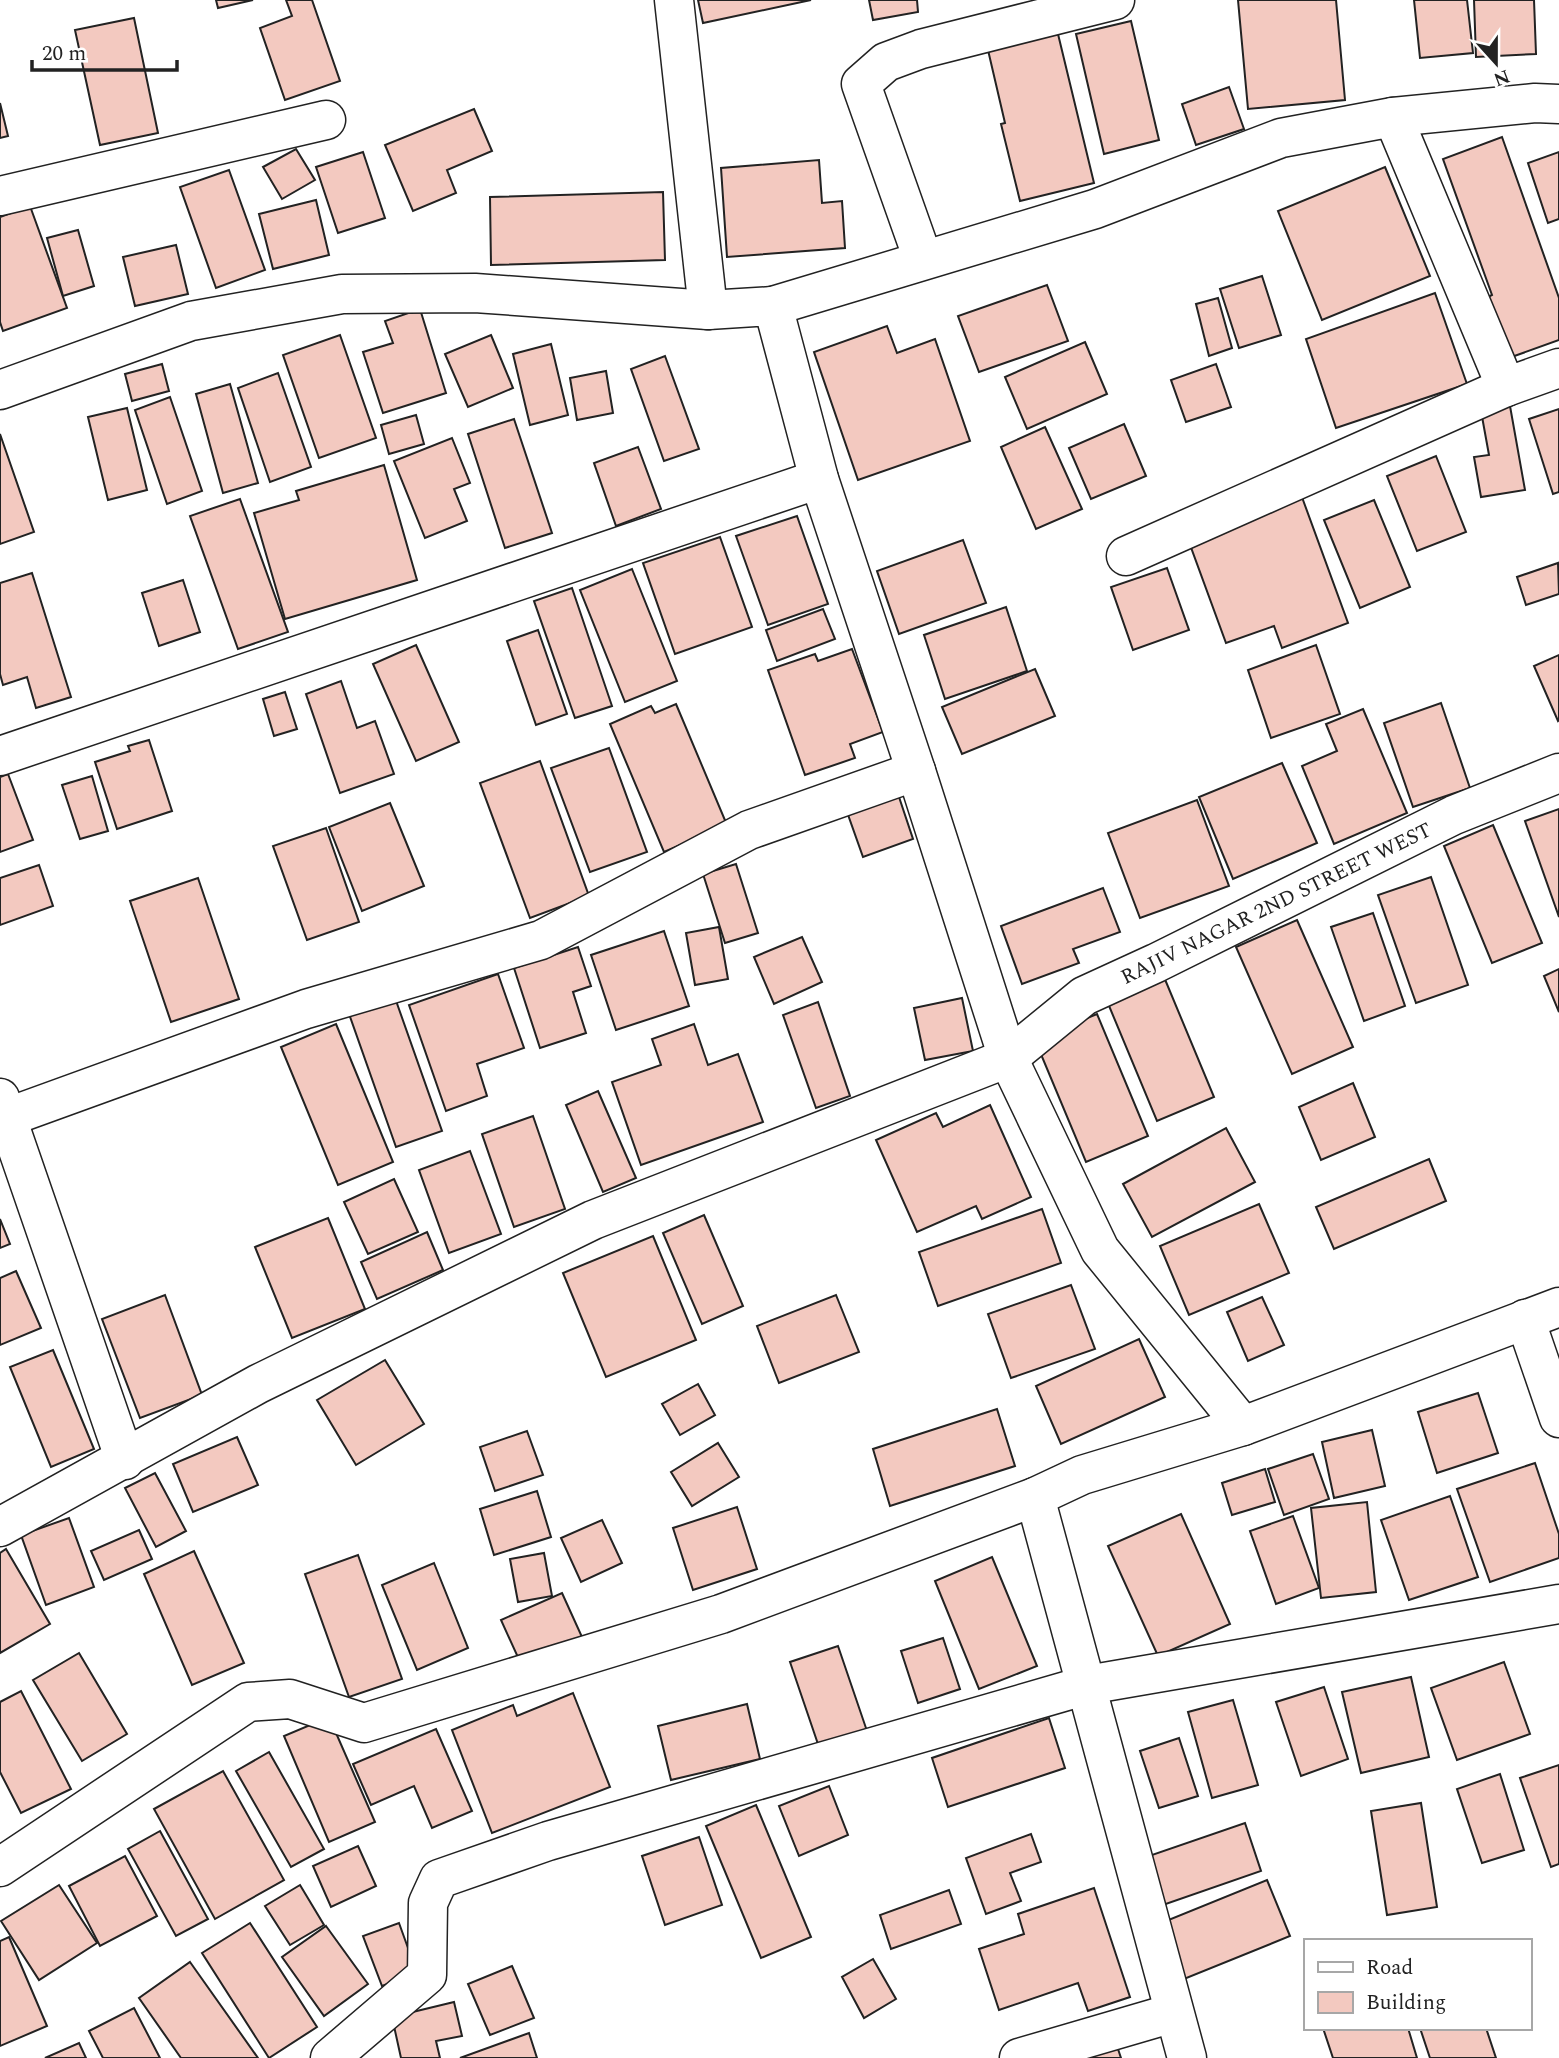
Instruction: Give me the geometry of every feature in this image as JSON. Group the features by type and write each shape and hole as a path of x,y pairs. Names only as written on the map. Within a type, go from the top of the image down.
{"street":[{"path":"674,0 708,310"},
{"path":"923,259 862,84 886,62 921,49 1115,0"},
{"path":"0,390 191,321 342,294 475,293 708,310 773,306 1096,209 1281,138 1393,117 1535,103 1559,104"},
{"path":"1393,117 1506,387"},
{"path":"0,196 326,120"},
{"path":"773,306 819,479 1008,1058 1100,1250 1242,1426"},
{"path":"1126,556 1506,387 1559,368"},
{"path":"0,756 819,479"},
{"path":"125,1460 2,1112 306,1009 541,940 748,830 916,771"},
{"name":"RAJIV NAGAR 2ND STREET WEST","path":"0,1528 258,1384 593,1220 1008,1058 1084,996 1454,815 1559,773"},
{"path":"0,1867 248,1702 290,1699 364,1723 721,1614 1035,1497 1082,1475 1242,1426 1542,1313 1559,1418"},
{"path":"1035,1497 1187,2058"},
{"path":"330,2058 427,1975 428,1903 439,1879 548,1841 1087,1685 1559,1604"},
{"path":"1019,2058 1173,2013"}],"building":[{"path":"216,0 253,0 218,8"},
{"path":"286,0 312,0 340,81 285,100 260,28 292,16"},
{"path":"698,0 811,0 703,23"},
{"path":"869,0 917,0 918,12 873,20"},
{"path":"1238,0 1336,0 1345,100 1248,109"},
{"path":"1414,0 1467,0 1473,53 1420,58"},
{"path":"1474,0 1534,0 1536,54 1476,57"},
{"path":"134,18 158,133 100,145 75,30"},
{"path":"1131,21 1159,140 1104,154 1076,34"},
{"path":"1058,34 1094,183 1020,201 1001,124 1005,123 988,50"},
{"path":"1229,87 1244,129 1196,145 1182,104"},
{"path":"0,103 8,136 0,138"},
{"path":"474,109 492,151 447,170 456,193 413,211 385,145"},
{"path":"1502,137 1559,298 1559,340 1506,359 1484,299 1492,295 1443,159"},
{"path":"296,149 315,180 282,199 263,167"},
{"path":"363,152 385,218 338,233 316,167"},
{"path":"1559,152 1559,219 1548,223 1528,163"},
{"path":"819,160 822,203 842,201 845,248 727,257 721,168"},
{"path":"1385,167 1430,276 1322,320 1278,211"},
{"path":"229,170 265,270 216,288 180,187"},
{"path":"663,192 665,260 491,265 490,197"},
{"path":"316,200 329,255 273,269 259,214"},
{"path":"30,206 67,308 3,331 0,322 0,217"},
{"path":"78,230 94,286 63,296 47,238"},
{"path":"176,245 188,294 135,306 123,257"},
{"path":"1262,276 1281,335 1239,348 1220,289"},
{"path":"1047,285 1068,341 979,372 958,316"},
{"path":"1435,293 1467,384 1336,428 1306,339"},
{"path":"1218,298 1232,348 1209,356 1196,304"},
{"path":"420,309 446,393 383,413 363,352 393,343 385,321"},
{"path":"887,326 897,353 935,339 970,441 858,480 814,352"},
{"path":"340,335 376,438 319,458 283,355"},
{"path":"491,335 513,388 468,407 445,354"},
{"path":"1085,342 1107,394 1027,429 1005,377"},
{"path":"551,344 568,415 530,425 513,354"},
{"path":"665,356 699,449 664,461 631,369"},
{"path":"162,364 169,391 132,401 125,374"},
{"path":"1216,364 1231,407 1186,422 1171,380"},
{"path":"606,371 613,413 577,420 570,378"},
{"path":"278,373 311,467 270,482 238,388"},
{"path":"230,384 258,483 223,493 196,394"},
{"path":"170,397 202,491 167,504 135,410"},
{"path":"1510,406 1525,490 1481,497 1474,457 1489,455 1481,411"},
{"path":"127,408 147,490 108,500 88,417"},
{"path":"1559,409 1559,492 1553,494 1529,419"},
{"path":"416,415 424,444 389,454 381,425"},
{"path":"514,419 552,533 505,548 468,434"},
{"path":"1124,424 1146,476 1091,499 1069,448"},
{"path":"1045,427 1082,509 1036,529 1001,447"},
{"path":"0,434 34,532 0,544"},
{"path":"452,438 470,483 454,489 467,521 425,538 394,461"},
{"path":"638,447 661,509 616,526 594,463"},
{"path":"1436,456 1466,532 1417,551 1387,476"},
{"path":"384,465 417,580 285,619 254,513 299,500 296,491"},
{"path":"1299,489 1348,623 1282,648 1274,626 1226,643 1185,531"},
{"path":"240,499 288,632 238,649 190,516"},
{"path":"1374,500 1410,587 1360,608 1324,520"},
{"path":"797,516 828,604 768,625 736,536"},
{"path":"720,537 752,627 675,654 643,563"},
{"path":"963,540 986,603 899,634 877,571"},
{"path":"1558,563 1559,594 1526,605 1517,577"},
{"path":"1167,568 1189,630 1133,650 1111,587"},
{"path":"632,569 677,681 625,702 580,590"},
{"path":"32,573 71,697 36,708 27,677 3,685 0,674 0,583"},
{"path":"183,580 200,632 159,646 142,593"},
{"path":"572,588 612,706 575,718 534,601"},
{"path":"1006,607 1027,671 945,699 924,635"},
{"path":"823,609 835,639 777,661 766,630"},
{"path":"538,630 567,714 536,725 507,641"},
{"path":"416,645 459,742 416,761 373,664"},
{"path":"1316,645 1340,714 1271,738 1248,670"},
{"path":"852,649 883,732 850,744 855,758 805,775 768,670 815,654 818,661"},
{"path":"1559,655 1559,720 1558,721 1534,666"},
{"path":"1035,669 1055,716 962,754 942,707"},
{"path":"341,681 357,728 375,721 394,774 340,793 306,694"},
{"path":"285,692 297,729 274,736 263,699"},
{"path":"1441,703 1470,788 1413,807 1384,723"},
{"path":"676,704 727,825 664,852 610,724 651,706 655,713"},
{"path":"1363,709 1407,813 1334,844 1302,766 1337,751 1326,724"},
{"path":"149,740 172,811 117,829 95,762 130,751 128,746"},
{"path":"609,748 647,852 590,872 551,768"},
{"path":"540,761 589,896 530,918 480,783"},
{"path":"1282,763 1317,843 1233,879 1199,797"},
{"path":"8,774 33,840 0,852 0,777"},
{"path":"92,776 108,831 80,839 62,785"},
{"path":"897,791 913,839 863,857 846,809"},
{"path":"1197,800 1229,886 1140,918 1108,833"},
{"path":"390,803 424,886 362,911 329,827"},
{"path":"1559,809 1559,917 1525,821"},
{"path":"1493,825 1542,943 1492,963 1444,846"},
{"path":"326,828 359,922 307,940 273,846"},
{"path":"736,864 758,933 725,943 703,874"},
{"path":"39,865 53,906 0,925 0,878"},
{"path":"1431,877 1468,985 1416,1003 1378,895"},
{"path":"198,878 239,999 171,1022 130,901"},
{"path":"1103,888 1120,932 1073,949 1079,963 1022,984 1001,926"},
{"path":"1373,913 1405,1006 1364,1021 1331,927"},
{"path":"1297,920 1353,1047 1292,1074 1236,947"},
{"path":"719,927 728,979 695,985 686,933"},
{"path":"664,931 689,1006 616,1030 591,955"},
{"path":"802,937 822,982 774,1004 754,957"},
{"path":"578,947 591,986 573,992 586,1033 540,1048 514,968"},
{"path":"1559,969 1559,1012 1544,976"},
{"path":"498,974 524,1048 477,1064 487,1096 446,1111 409,1005"},
{"path":"1164,977 1214,1097 1157,1121 1107,1001"},
{"path":"394,995 442,1131 396,1147 348,1011"},
{"path":"962,998 973,1051 925,1060 914,1008"},
{"path":"818,1002 850,1096 816,1108 783,1015"},
{"path":"1097,1014 1148,1136 1086,1162 1035,1040"},
{"path":"336,1024 393,1162 338,1185 281,1047"},
{"path":"694,1024 708,1065 738,1054 763,1122 641,1165 612,1082 661,1065 652,1039"},
{"path":"1353,1083 1375,1137 1321,1160 1299,1107"},
{"path":"598,1091 636,1178 603,1192 566,1105"},
{"path":"990,1105 1031,1197 982,1219 976,1206 917,1232 876,1140 936,1113 943,1127"},
{"path":"533,1116 565,1209 514,1227 482,1134"},
{"path":"1226,1128 1255,1182 1152,1237 1123,1184"},
{"path":"470,1151 501,1234 449,1253 419,1170"},
{"path":"1429,1159 1446,1201 1334,1249 1316,1207"},
{"path":"394,1179 418,1232 368,1254 344,1202"},
{"path":"1259,1204 1289,1273 1189,1315 1160,1246"},
{"path":"1042,1209 1061,1263 938,1306 919,1252"},
{"path":"704,1215 743,1306 702,1324 663,1233"},
{"path":"328,1218 365,1309 292,1338 255,1247"},
{"path":"0,1219 10,1244 0,1248"},
{"path":"427,1232 443,1270 377,1299 361,1262"},
{"path":"653,1236 696,1340 606,1377 563,1273"},
{"path":"16,1271 41,1328 0,1345 0,1278"},
{"path":"1071,1285 1095,1349 1011,1378 988,1314"},
{"path":"165,1295 202,1395 140,1418 102,1319"},
{"path":"836,1295 859,1352 779,1383 757,1326"},
{"path":"1262,1297 1284,1345 1248,1361 1227,1312"},
{"path":"1139,1339 1165,1397 1061,1444 1036,1386"},
{"path":"53,1350 94,1449 51,1467 10,1367"},
{"path":"385,1360 424,1424 356,1465 317,1400"},
{"path":"698,1384 715,1415 680,1435 662,1404"},
{"path":"1478,1393 1498,1453 1437,1473 1418,1412"},
{"path":"997,1409 1015,1466 890,1506 873,1449"},
{"path":"1372,1430 1385,1486 1334,1498 1322,1442"},
{"path":"527,1431 543,1475 495,1491 480,1447"},
{"path":"237,1437 258,1485 193,1512 173,1464"},
{"path":"718,1443 739,1477 692,1506 671,1472"},
{"path":"1313,1454 1329,1499 1284,1515 1268,1469"},
{"path":"1535,1463 1559,1534 1559,1558 1490,1582 1457,1489"},
{"path":"1265,1469 1275,1502 1232,1515 1222,1483"},
{"path":"155,1473 186,1531 156,1547 125,1488"},
{"path":"537,1491 551,1537 494,1555 480,1509"},
{"path":"1450,1496 1478,1577 1409,1600 1381,1520"},
{"path":"1367,1502 1376,1592 1321,1598 1311,1508"},
{"path":"737,1507 757,1569 693,1590 673,1528"},
{"path":"1181,1514 1230,1624 1158,1656 1108,1546"},
{"path":"1293,1516 1319,1588 1276,1604 1250,1531"},
{"path":"69,1518 94,1587 46,1605 21,1535"},
{"path":"602,1520 622,1563 581,1582 561,1538"},
{"path":"139,1530 152,1559 104,1580 91,1551"},
{"path":"6,1549 50,1624 0,1653 0,1553"},
{"path":"194,1551 244,1663 192,1685 144,1574"},
{"path":"544,1553 552,1596 518,1602 510,1559"},
{"path":"358,1555 402,1679 349,1697 305,1574"},
{"path":"992,1557 1037,1666 979,1689 935,1581"},
{"path":"434,1563 468,1648 417,1670 382,1585"},
{"path":"562,1593 582,1637 521,1664 501,1620"},
{"path":"943,1638 960,1689 918,1703 901,1651"},
{"path":"838,1646 867,1731 819,1747 790,1662"},
{"path":"79,1653 127,1734 82,1761 33,1680"},
{"path":"1504,1662 1530,1734 1457,1760 1431,1688"},
{"path":"1411,1677 1429,1757 1361,1773 1342,1692"},
{"path":"1324,1687 1348,1759 1301,1776 1276,1702"},
{"path":"21,1691 71,1789 21,1813 0,1772 0,1702"},
{"path":"573,1693 610,1787 492,1833 452,1730 513,1705 517,1716"},
{"path":"1233,1700 1258,1785 1212,1798 1188,1712"},
{"path":"747,1704 760,1759 671,1780 658,1726"},
{"path":"329,1717 375,1822 329,1842 284,1736"},
{"path":"1049,1718 1065,1768 948,1807 932,1758"},
{"path":"436,1729 472,1811 432,1828 414,1786 371,1805 353,1764"},
{"path":"1179,1738 1198,1796 1159,1808 1140,1751"},
{"path":"269,1752 324,1849 291,1867 236,1771"},
{"path":"1559,1765 1559,1864 1551,1867 1520,1778"},
{"path":"223,1771 284,1880 215,1919 154,1809"},
{"path":"1500,1774 1524,1850 1482,1863 1457,1789"},
{"path":"829,1786 848,1835 799,1856 779,1806"},
{"path":"1421,1803 1437,1907 1387,1915 1371,1811"},
{"path":"756,1805 811,1937 761,1958 706,1826"},
{"path":"1245,1823 1261,1871 1160,1906 1143,1858"},
{"path":"160,1831 208,1919 176,1936 128,1849"},
{"path":"1031,1834 1041,1862 1010,1873 1021,1901 986,1914 966,1858"},
{"path":"699,1837 722,1905 665,1925 642,1856"},
{"path":"358,1846 376,1886 331,1907 313,1866"},
{"path":"125,1856 157,1916 100,1946 69,1886"},
{"path":"1267,1880 1290,1936 1184,1979 1161,1923"},
{"path":"59,1885 97,1943 39,1980 1,1921"},
{"path":"300,1885 324,1925 290,1945 265,1906"},
{"path":"1094,1888 1130,1997 1088,2011 1078,1983 999,2010 979,1949 1024,1934 1018,1914"},
{"path":"949,1890 961,1924 891,1949 880,1915"},
{"path":"250,1923 317,2027 269,2058 202,1953"},
{"path":"399,1923 417,1973 382,1986 363,1936"},
{"path":"326,1926 368,1984 324,2016 282,1957"},
{"path":"9,1937 47,2026 0,2046 0,1941"},
{"path":"873,1959 896,1999 864,2018 842,1977"},
{"path":"190,1962 258,2058 181,2058 139,1998"},
{"path":"512,1966 534,2018 490,2035 468,1984"},
{"path":"454,2002 462,2036 436,2041 440,2058 401,2058 392,2017"},
{"path":"134,2008 160,2058 103,2058 89,2031"},
{"path":"1324,2030 1409,2030 1417,2058 1333,2058"},
{"path":"1421,2030 1487,2030 1496,2058 1430,2058"},
{"path":"529,2033 537,2058 460,2058"},
{"path":"79,2043 86,2058 45,2058"},
{"path":"1117,2046 1121,2058 1087,2058"}]}
